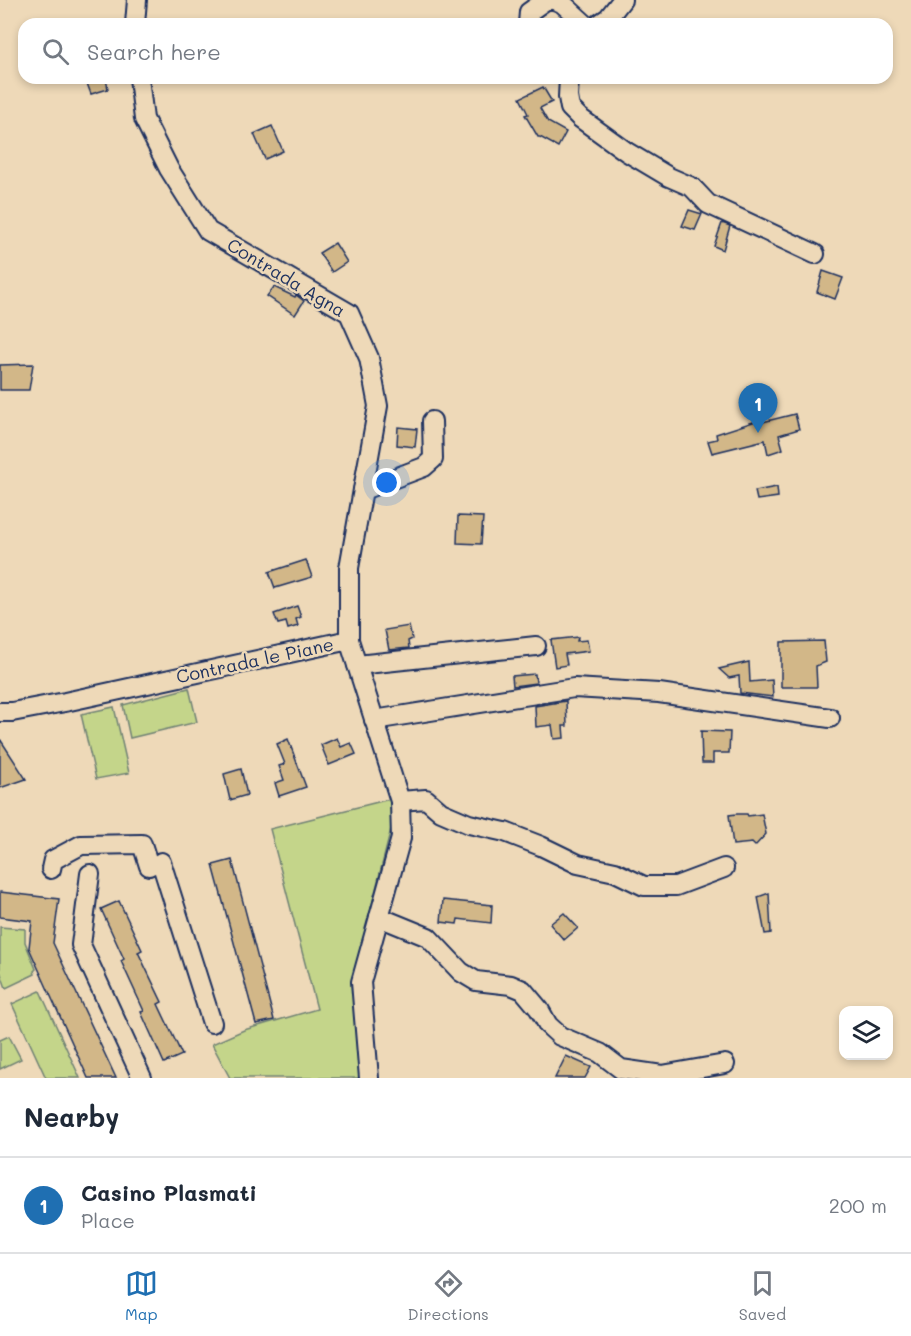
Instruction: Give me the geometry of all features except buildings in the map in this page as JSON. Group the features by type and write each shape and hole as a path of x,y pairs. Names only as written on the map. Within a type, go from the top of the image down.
{"street":[{"path":"136,18 137,0"},
{"path":"528,18 529,12 546,0 562,3 578,18"},
{"path":"608,18 622,0"},
{"name":"Contrada Agna","path":"140,84 144,119 169,169 208,231 349,313 369,358 378,406 349,568 349,640"},
{"path":"569,84 570,108 580,118 651,167 692,187 708,204 815,254"},
{"path":"363,490 424,468 433,459 432,421"},
{"name":"Contrada le Piane","path":"0,712 12,712 65,702 349,640 400,801 401,838 361,982 369,1078"},
{"path":"357,665 536,646"},
{"path":"374,720 574,688 659,693 830,718"},
{"path":"400,801 426,799 441,812 469,824 505,832 578,864 615,872 644,886 676,886 724,868"},
{"path":"51,868 53,860 81,845 142,844 155,864 212,1023"},
{"path":"90,874 81,945 142,1078"},
{"path":"379,917 428,937 461,972 476,981 511,985 523,990 539,1009 548,1025 560,1036 600,1053 621,1068 662,1075 725,1064"}],"green space":[{"path":"189,688 197,722 130,738 123,705"},
{"path":"114,707 129,773 96,779 81,714"},
{"path":"390,799 394,815 352,984 360,1078 230,1078 212,1044 244,1030 317,1009 270,829"},
{"path":"0,927 25,929 25,942 36,969 35,974 6,988 0,971"},
{"path":"40,991 80,1078 46,1078 12,1004"},
{"path":"9,1036 21,1059 0,1069 0,1040"}],"place":[{"name":"Casino Plasmati","path":"758,433"}]}
